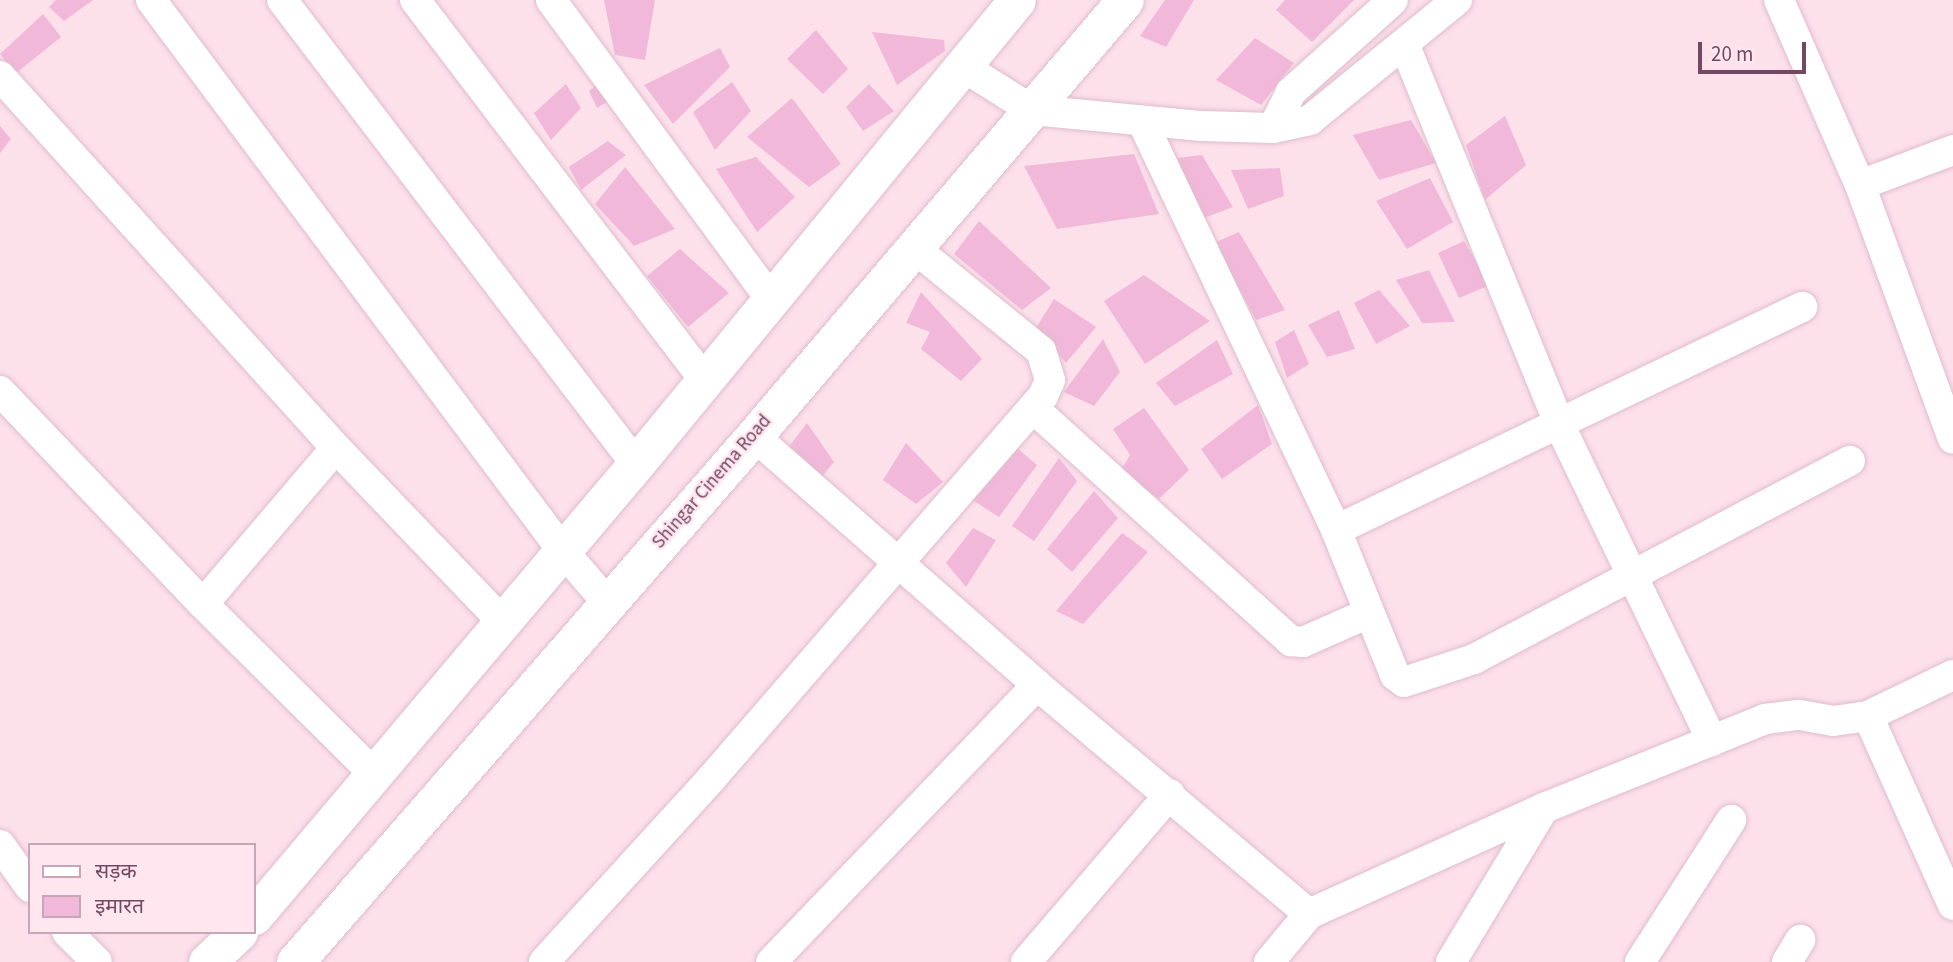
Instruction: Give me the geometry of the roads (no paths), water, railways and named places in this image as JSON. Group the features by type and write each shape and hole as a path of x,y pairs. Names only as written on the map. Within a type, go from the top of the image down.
{"street":[{"path":"151,0 562,550 606,601"},
{"path":"282,0 636,464"},
{"path":"415,0 704,380"},
{"path":"551,0 771,300"},
{"path":"256,914 636,464 1017,0"},
{"name":"Shingar Cinema Road","path":"295,962 606,601 754,436 912,246 1125,0"},
{"path":"1273,128 1292,92 1393,0"},
{"path":"962,66 1032,110 1142,121 1273,128 1310,120 1405,46 1457,0"},
{"path":"1779,0 1860,185 1953,439"},
{"path":"1405,46 1559,424 1634,573 1712,741"},
{"path":"0,76 336,448 503,622"},
{"path":"1142,121 1336,530 1395,675 1410,682 1474,659 1850,461"},
{"path":"1860,185 1953,150"},
{"path":"544,962 898,567 1033,408 1050,380 1041,351 912,246"},
{"path":"1336,530 1802,307"},
{"path":"0,391 203,604 374,774"},
{"path":"1033,408 1291,641 1303,642 1369,613"},
{"path":"754,436 898,567 1309,914"},
{"path":"203,604 336,448"},
{"path":"1269,962 1309,914 1544,808 1780,715 1833,721 1868,716 1953,675"},
{"path":"771,962 1037,685"},
{"path":"1868,716 1950,891"},
{"path":"1026,962 1170,794"},
{"path":"1451,962 1544,808"},
{"path":"1640,962 1731,820"},
{"path":"0,845 28,884"},
{"path":"69,934 97,962"},
{"path":"207,962 237,934"}]}
